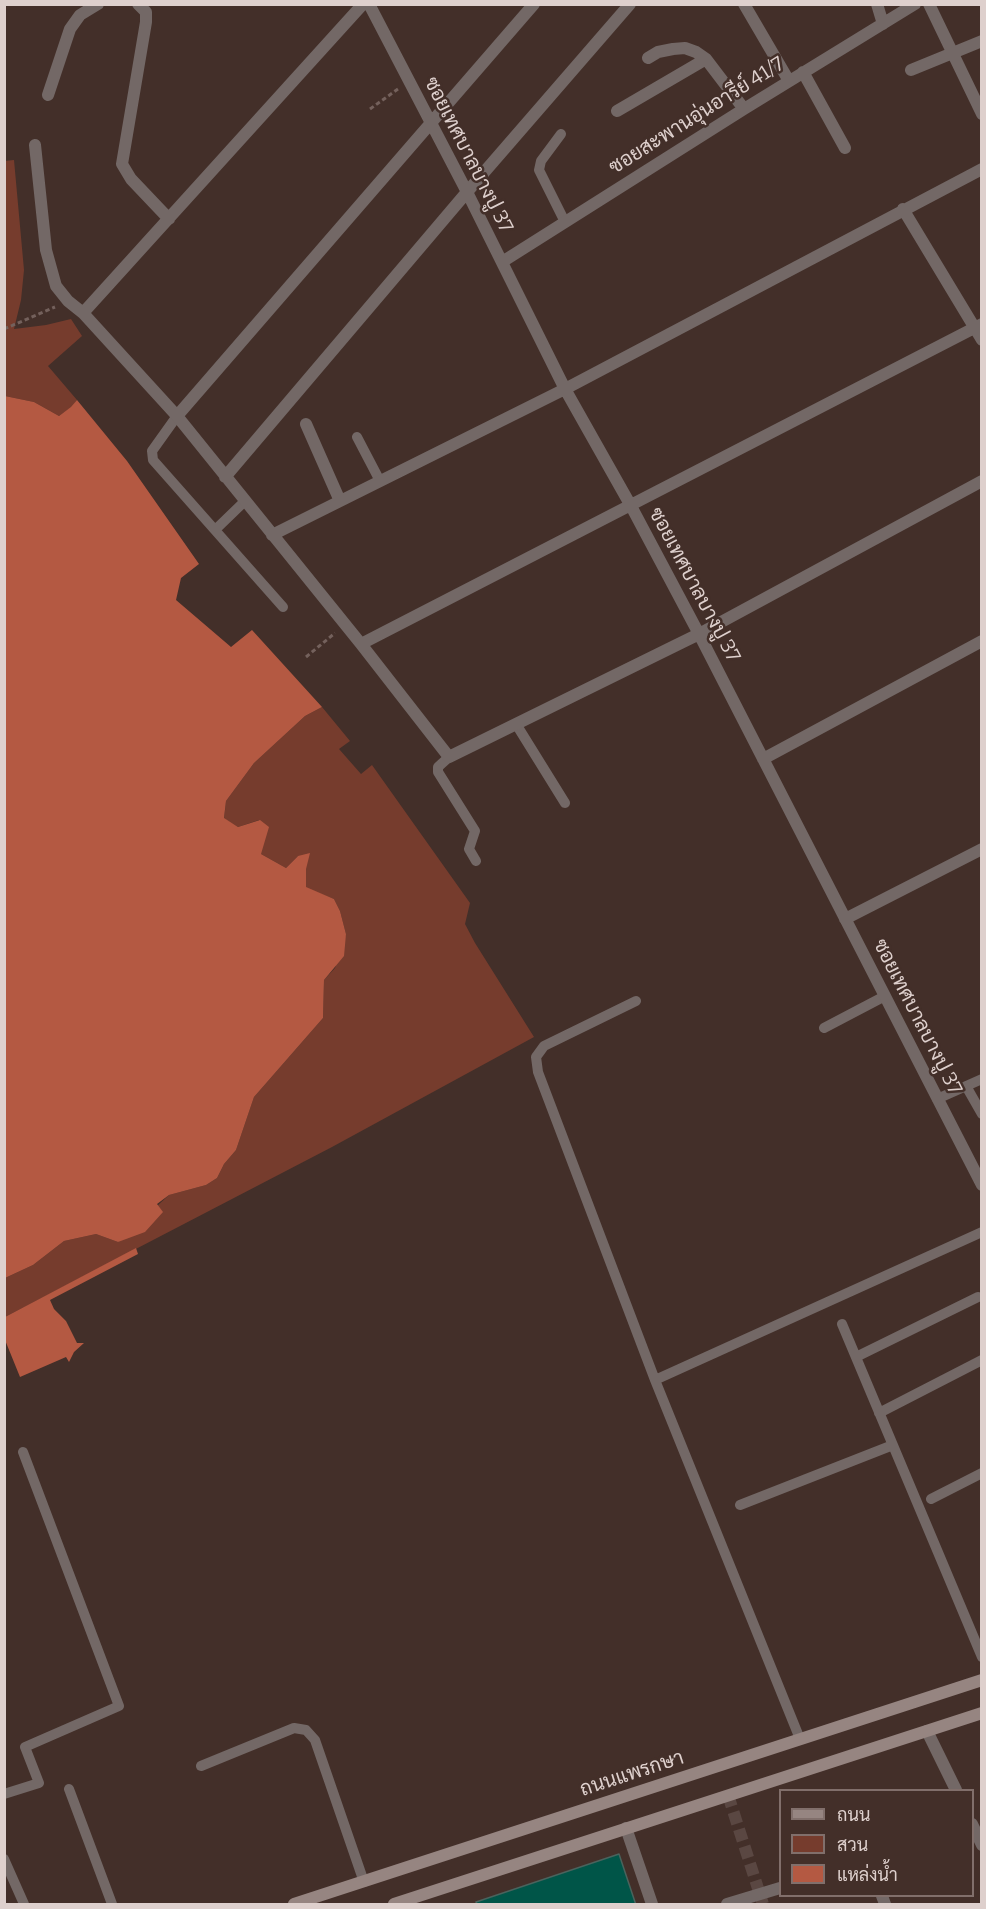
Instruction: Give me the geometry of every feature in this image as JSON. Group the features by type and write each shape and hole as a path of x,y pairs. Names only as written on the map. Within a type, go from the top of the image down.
{"main road":[{"name":"ถนนแพรกษา","path":"294,1905 981,1680"},
{"path":"393,1905 981,1713"}],"street":[{"path":"48,95 70,29 80,15 98,4"},
{"path":"138,4 146,12 146,22 122,164 131,179 169,219"},
{"path":"83,313 363,4"},
{"name":"ซอยเทศบาลบางปู 37","path":"369,4 467,192 565,389 699,634 981,1185"},
{"path":"177,417 534,4"},
{"path":"225,477 630,4"},
{"path":"744,4 789,81"},
{"path":"877,4 883,24"},
{"name":"ซอยสะพานอุ่นอารีย์ 41/7","path":"502,262 915,4"},
{"path":"929,4 981,114"},
{"path":"911,70 981,42"},
{"path":"648,58 666,50 685,48 696,52 706,59 744,109"},
{"path":"617,111 706,59"},
{"path":"803,72 845,148"},
{"path":"35,145 46,250 56,286 177,417 346,624 449,757 699,634 981,482"},
{"path":"272,535 565,389 981,169"},
{"path":"903,209 978,326 981,340"},
{"path":"361,644 978,326"},
{"path":"306,424 340,501"},
{"path":"763,759 981,641"},
{"path":"845,920 981,849"},
{"path":"927,1731 955,1789"},
{"path":"626,1828 652,1905"},
{"path":"974,1829 981,1845"},
{"path":"727,1905 779,1888"}],"lane":[{"path":"561,134 542,161 539,170 565,222"},
{"path":"177,417 152,451 153,459 283,607"},
{"path":"357,437 380,481"},
{"path":"215,530 244,501"},
{"path":"516,724 565,803"},
{"path":"449,757 438,767 438,772 475,831 469,849 476,861"},
{"path":"824,1028 885,996"},
{"path":"636,1001 544,1046 536,1057 538,1072 655,1380 800,1739"},
{"path":"937,1099 981,1079"},
{"path":"966,1086 981,1114"},
{"path":"655,1380 981,1232"},
{"path":"856,1357 978,1297"},
{"path":"842,1324 981,1657"},
{"path":"879,1413 981,1360"},
{"path":"740,1505 893,1445"},
{"path":"4,1794 39,1783 25,1747 119,1706 23,1452"},
{"path":"931,1499 981,1473"},
{"path":"201,1766 294,1728 306,1730 315,1740 364,1882"},
{"path":"69,1789 112,1905"},
{"path":"4,1858 24,1905"}],"path":[{"path":"370,109 408,81"},
{"path":"4,329 68,301"},
{"path":"306,657 346,624"}],"green space":[{"path":"14,160 24,270 21,300 14,329 71,319 82,336 48,366 77,400 72,407 59,416 34,402 5,396 4,161"},
{"path":"322,707 350,741 339,749 361,774 372,765 470,903 465,924 534,1037 332,1147 5,1317 5,1278 33,1265 64,1241 96,1234 118,1242 169,1195 206,1185 217,1178 224,1164 236,1150 254,1097 323,1018 324,980 335,968 346,934 340,911 334,899 306,888 306,869 298,856 286,868 261,854 259,820 238,827 224,819 226,801 254,763 305,716"}],"water":[{"path":"5,396 34,402 59,416 77,400 127,461 199,564 181,578 176,600 231,647 252,630 322,707 305,716 254,763 226,801 224,818 238,827 260,820 269,827 261,854 286,868 298,856 310,853 306,869 306,887 334,899 346,934 344,956 324,980 323,1018 254,1097 236,1150 224,1164 217,1178 206,1185 169,1195 157,1204 163,1212 145,1232 118,1242 96,1234 64,1241 33,1265 5,1278"},
{"path":"136,1248 138,1254 50,1300 54,1309 66,1321 77,1343 84,1343 74,1352 69,1362 66,1357 20,1377 5,1340 5,1317"}],"building":[{"path":"619,1854 636,1905 477,1905 476,1902"}],"tunnel":[{"path":"728,1795 763,1904"}]}
